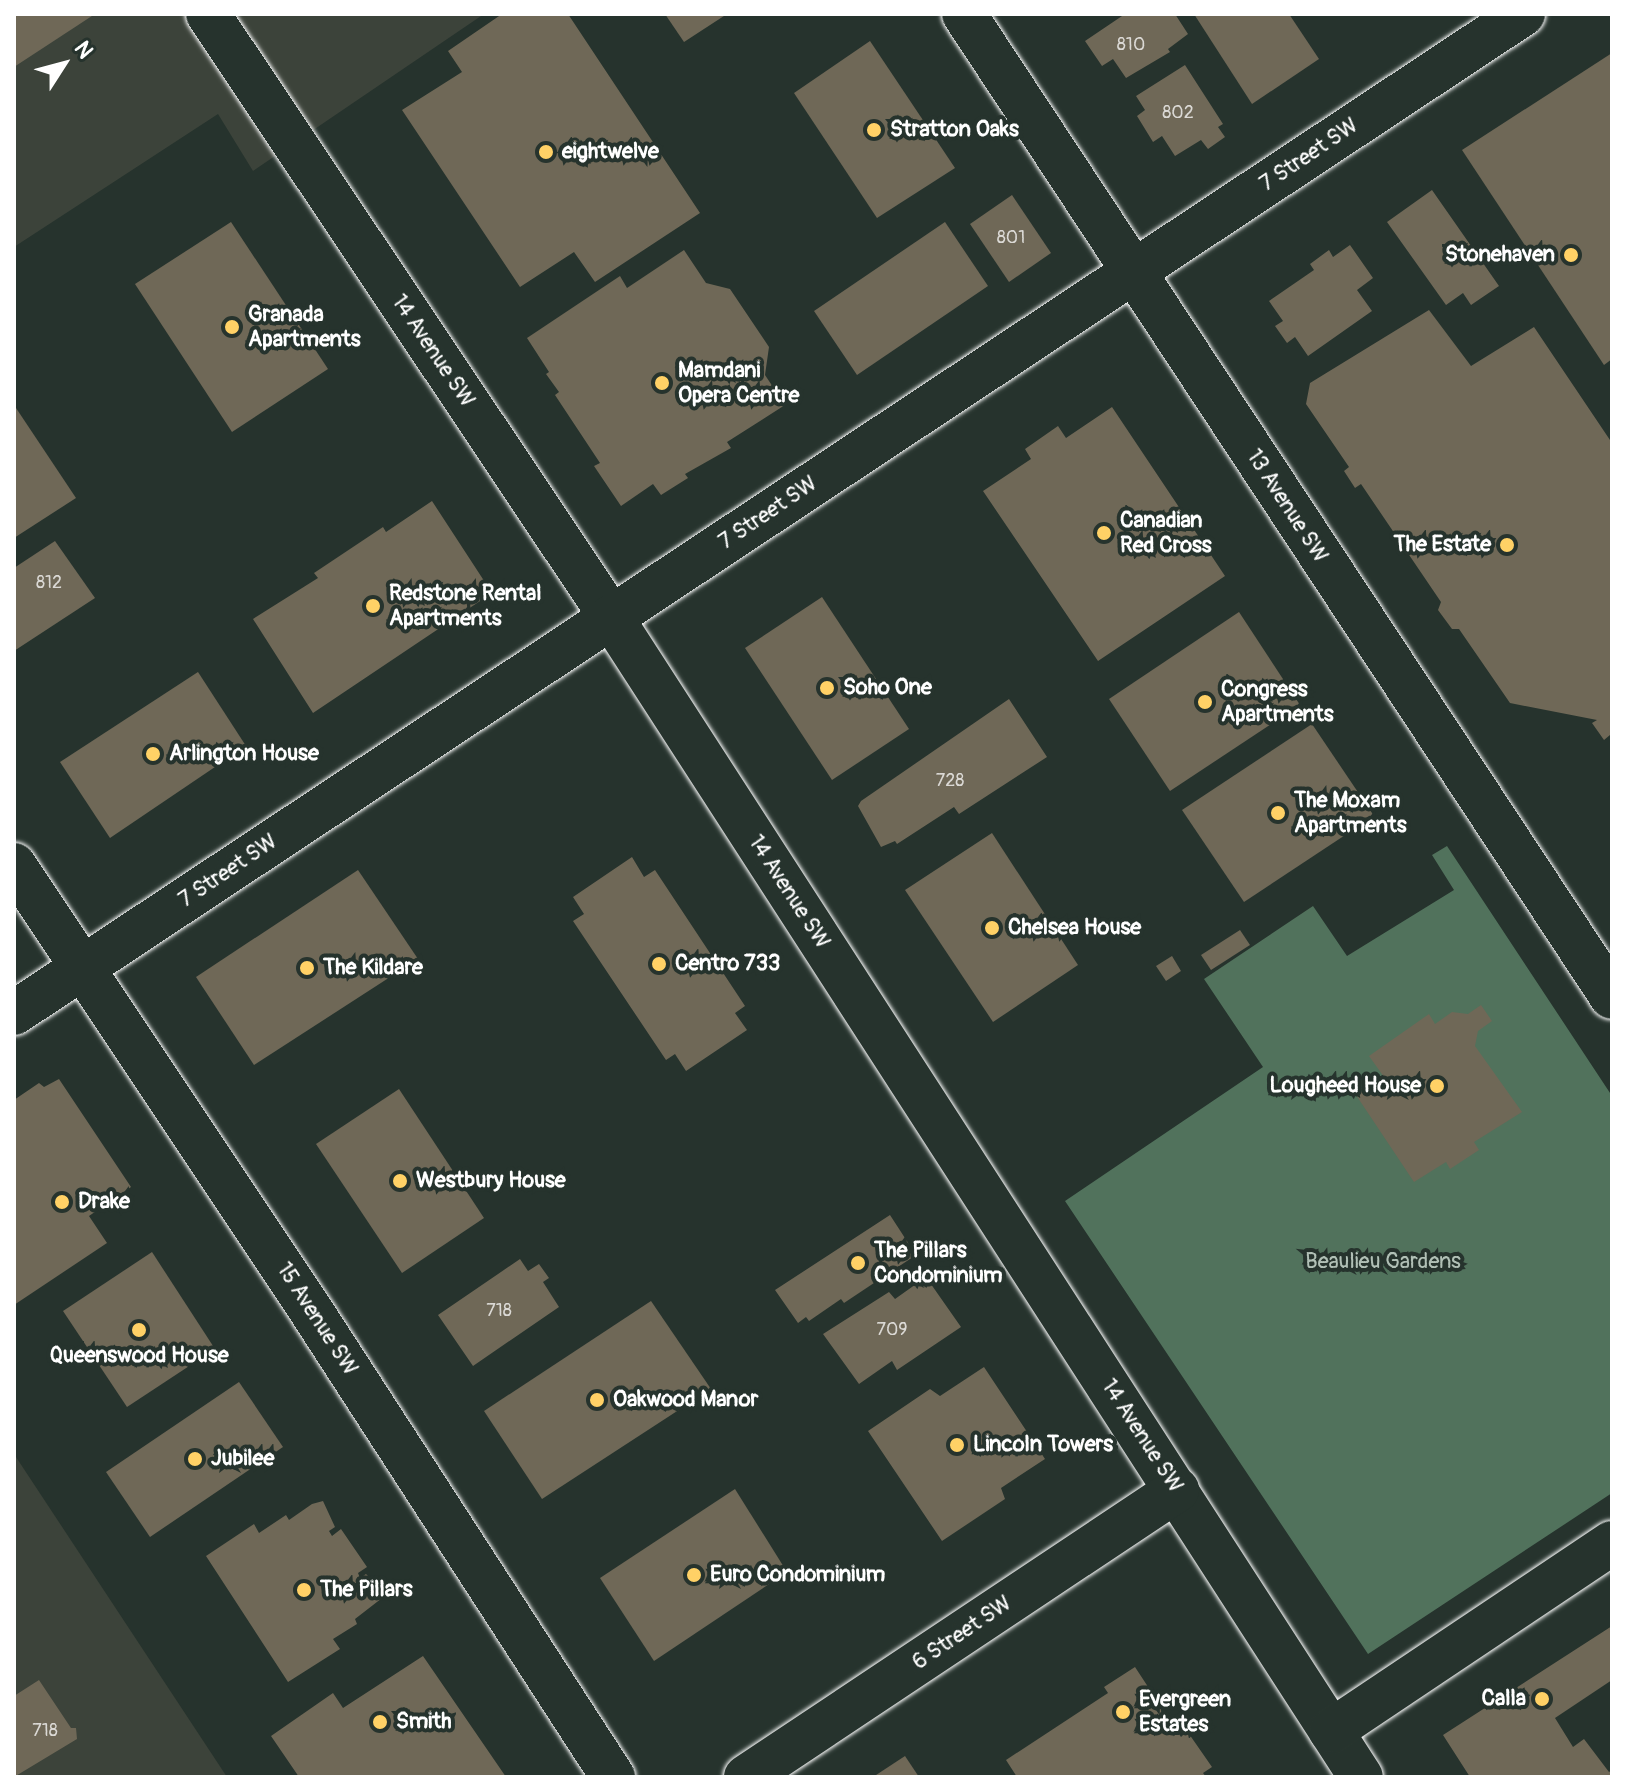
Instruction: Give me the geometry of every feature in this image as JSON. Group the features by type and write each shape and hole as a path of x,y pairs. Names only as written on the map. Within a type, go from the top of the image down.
{"street":[{"name":"14 Avenue SW","path":"208,14 611,617 1361,1777"},
{"name":"13 Avenue SW","path":"964,14 1612,997"},
{"name":"7 Street SW","path":"14,1013 1523,14"},
{"name":"15 Avenue SW","path":"14,865 613,1777"},
{"name":"6 Street SW","path":"746,1777 1177,1490"},
{"path":"1331,1731 1612,1543"}],"shaded area":[{"path":"14,14 484,14 253,171 218,114 14,247"},
{"path":"14,1454 227,1777 14,1777"}],"green space":[{"name":"Beaulieu Gardens","path":"1447,846 1612,1096 1612,1493 1368,1654 1065,1201 1263,1067 1204,979 1313,906 1347,956 1454,890 1432,855"}],"building":[{"path":"14,14 95,14 14,67"},
{"name":"eightwelve","path":"502,14 568,14 700,213 595,282 574,252 520,287 402,110 462,72 448,51"},
{"path":"665,14 727,14 684,42"},
{"path":"1125,14 1175,14 1188,34 1168,49 1170,52 1126,78 1113,59 1102,66 1085,41"},
{"path":"1194,14 1289,14 1319,59 1252,104"},
{"name":"Stratton Oaks","path":"870,41 955,168 877,218 794,93"},
{"name":"Stonehaven","path":"1612,53 1612,359 1604,365 1462,150"},
{"path":"1185,65 1223,124 1218,127 1225,137 1208,149 1201,140 1175,156 1162,136 1153,142 1137,116 1145,110 1136,96"},
{"path":"1432,190 1499,286 1471,305 1463,293 1446,305 1387,222"},
{"path":"1012,195 1051,253 1009,282 970,224"},
{"name":"Granada Apartments","path":"231,222 328,369 232,432 135,284"},
{"path":"945,222 988,286 857,375 814,311"},
{"path":"1350,245 1373,278 1357,290 1372,311 1308,356 1295,337 1287,343 1275,326 1283,321 1269,301 1314,270 1310,264 1329,250 1333,257"},
{"name":"Mamdani Opera Centre","path":"684,250 706,283 730,289 769,347 765,375 785,405 727,442 731,448 685,474 688,478 661,495 653,484 621,506 594,466 600,463 555,395 559,392 527,338 620,276 627,288"},
{"name":"The Estate","path":"1429,310 1471,366 1534,327 1612,443 1612,738 1610,735 1604,740 1592,723 1597,720 1510,703 1459,629 1452,629 1438,610 1441,602 1361,484 1355,488 1344,471 1349,467 1306,404 1310,383"},
{"path":"14,405 76,498 14,538"},
{"name":"Canadian Red Cross","path":"1112,407 1225,576 1098,661 983,491 1031,459 1025,449 1058,426 1066,438"},
{"name":"Redstone Rental Apartments","path":"432,501 492,593 313,713 253,619 318,578 314,573 383,527 386,532"},
{"path":"55,541 95,598 14,651 14,568"},
{"name":"Soho One","path":"822,597 909,729 832,780 745,648"},
{"name":"Congress Apartments","path":"1239,612 1300,705 1170,791 1109,699"},
{"name":"Arlington House","path":"198,672 246,746 110,838 60,762"},
{"path":"1009,699 1047,757 959,814 954,807 897,844 895,841 881,847 858,806 861,801"},
{"name":"The Moxam Apartments","path":"1312,724 1374,816 1244,902 1182,810"},
{"name":"Chelsea House","path":"992,833 1078,965 993,1022 905,890"},
{"name":"Centro 733","path":"632,857 644,877 655,870 745,1006 735,1013 747,1030 686,1071 675,1054 666,1060 573,921 584,914 573,897"},
{"name":"The Kildare","path":"358,870 418,959 254,1065 196,977"},
{"path":"1240,930 1250,945 1211,970 1201,955"},
{"path":"1172,956 1181,971 1166,981 1156,966"},
{"name":"Lougheed House","path":"1481,1005 1492,1021 1478,1031 1475,1046 1522,1112 1474,1142 1479,1150 1450,1169 1446,1162 1414,1182 1356,1095 1384,1077 1369,1056 1429,1014 1435,1024 1452,1012 1468,1014"},
{"name":"Drake","path":"59,1079 131,1187 89,1216 107,1243 14,1305 14,1100 39,1083 44,1087"},
{"name":"Westbury House","path":"399,1089 484,1218 402,1273 316,1144"},
{"name":"The Pillars Condominium","path":"890,1215 916,1255 844,1303 841,1299 809,1321 806,1317 798,1323 775,1290"},
{"name":"Queenswood House","path":"152,1252 215,1349 127,1407 63,1311"},
{"path":"520,1259 528,1271 539,1264 549,1278 543,1282 559,1307 473,1366 438,1315"},
{"path":"926,1277 961,1327 897,1370 892,1361 859,1384 823,1334 889,1292 895,1299"},
{"name":"Oakwood Manor","path":"651,1301 711,1389 542,1499 484,1411"},
{"name":"Lincoln Towers","path":"984,1367 1045,1459 1001,1488 1005,1499 942,1541 868,1431 930,1389 940,1396"},
{"name":"Jubilee","path":"239,1382 283,1447 150,1537 106,1472"},
{"name":"Euro Condominium","path":"735,1489 787,1572 654,1661 600,1578"},
{"name":"The Pillars","path":"323,1501 335,1527 329,1531 332,1536 341,1529 367,1567 358,1573 360,1578 366,1574 386,1595 355,1619 357,1624 333,1639 340,1649 288,1682 206,1556 254,1524 259,1533 286,1515 289,1520 312,1504"},
{"name":"Calla","path":"1612,1626 1612,1680 1555,1718 1573,1747 1584,1739 1609,1772 1612,1770 1612,1777 1470,1777 1443,1735"},
{"name":"Smith","path":"423,1656 506,1777 299,1777 271,1736 333,1693 343,1708"},
{"name":"Evergreen Estates","path":"1135,1667 1181,1737 1187,1731 1212,1767 1203,1773 1206,1777 1017,1777 1006,1760 1108,1693 1104,1687"},
{"path":"39,1680 71,1728 76,1728 77,1739 14,1777 14,1696"},
{"path":"905,1756 919,1777 873,1777"}],"place":[{"name":"Stratton Oaks","path":"874,130"},
{"name":"eightwelve","path":"546,152"},
{"name":"Stonehaven","path":"1571,255"},
{"name":"Granada Apartments","path":"232,327"},
{"name":"Mamdani Opera Centre","path":"662,383"},
{"name":"Canadian Red Cross","path":"1104,533"},
{"name":"The Estate","path":"1507,545"},
{"name":"Redstone Rental Apartments","path":"373,606"},
{"name":"Soho One","path":"827,688"},
{"name":"Congress Apartments","path":"1205,702"},
{"name":"Arlington House","path":"153,754"},
{"name":"The Moxam Apartments","path":"1278,813"},
{"name":"Chelsea House","path":"992,928"},
{"name":"Centro 733","path":"659,964"},
{"name":"The Kildare","path":"307,968"},
{"name":"Lougheed House","path":"1437,1086"},
{"name":"Westbury House","path":"400,1181"},
{"name":"Drake","path":"62,1202"},
{"name":"The Pillars Condominium","path":"858,1263"},
{"name":"Queenswood House","path":"139,1330"},
{"name":"Oakwood Manor","path":"597,1400"},
{"name":"Lincoln Towers","path":"957,1445"},
{"name":"Jubilee","path":"195,1459"},
{"name":"Euro Condominium","path":"694,1575"},
{"name":"The Pillars","path":"304,1590"},
{"name":"Calla","path":"1542,1699"},
{"name":"Evergreen Estates","path":"1123,1712"},
{"name":"Smith","path":"380,1722"}]}
